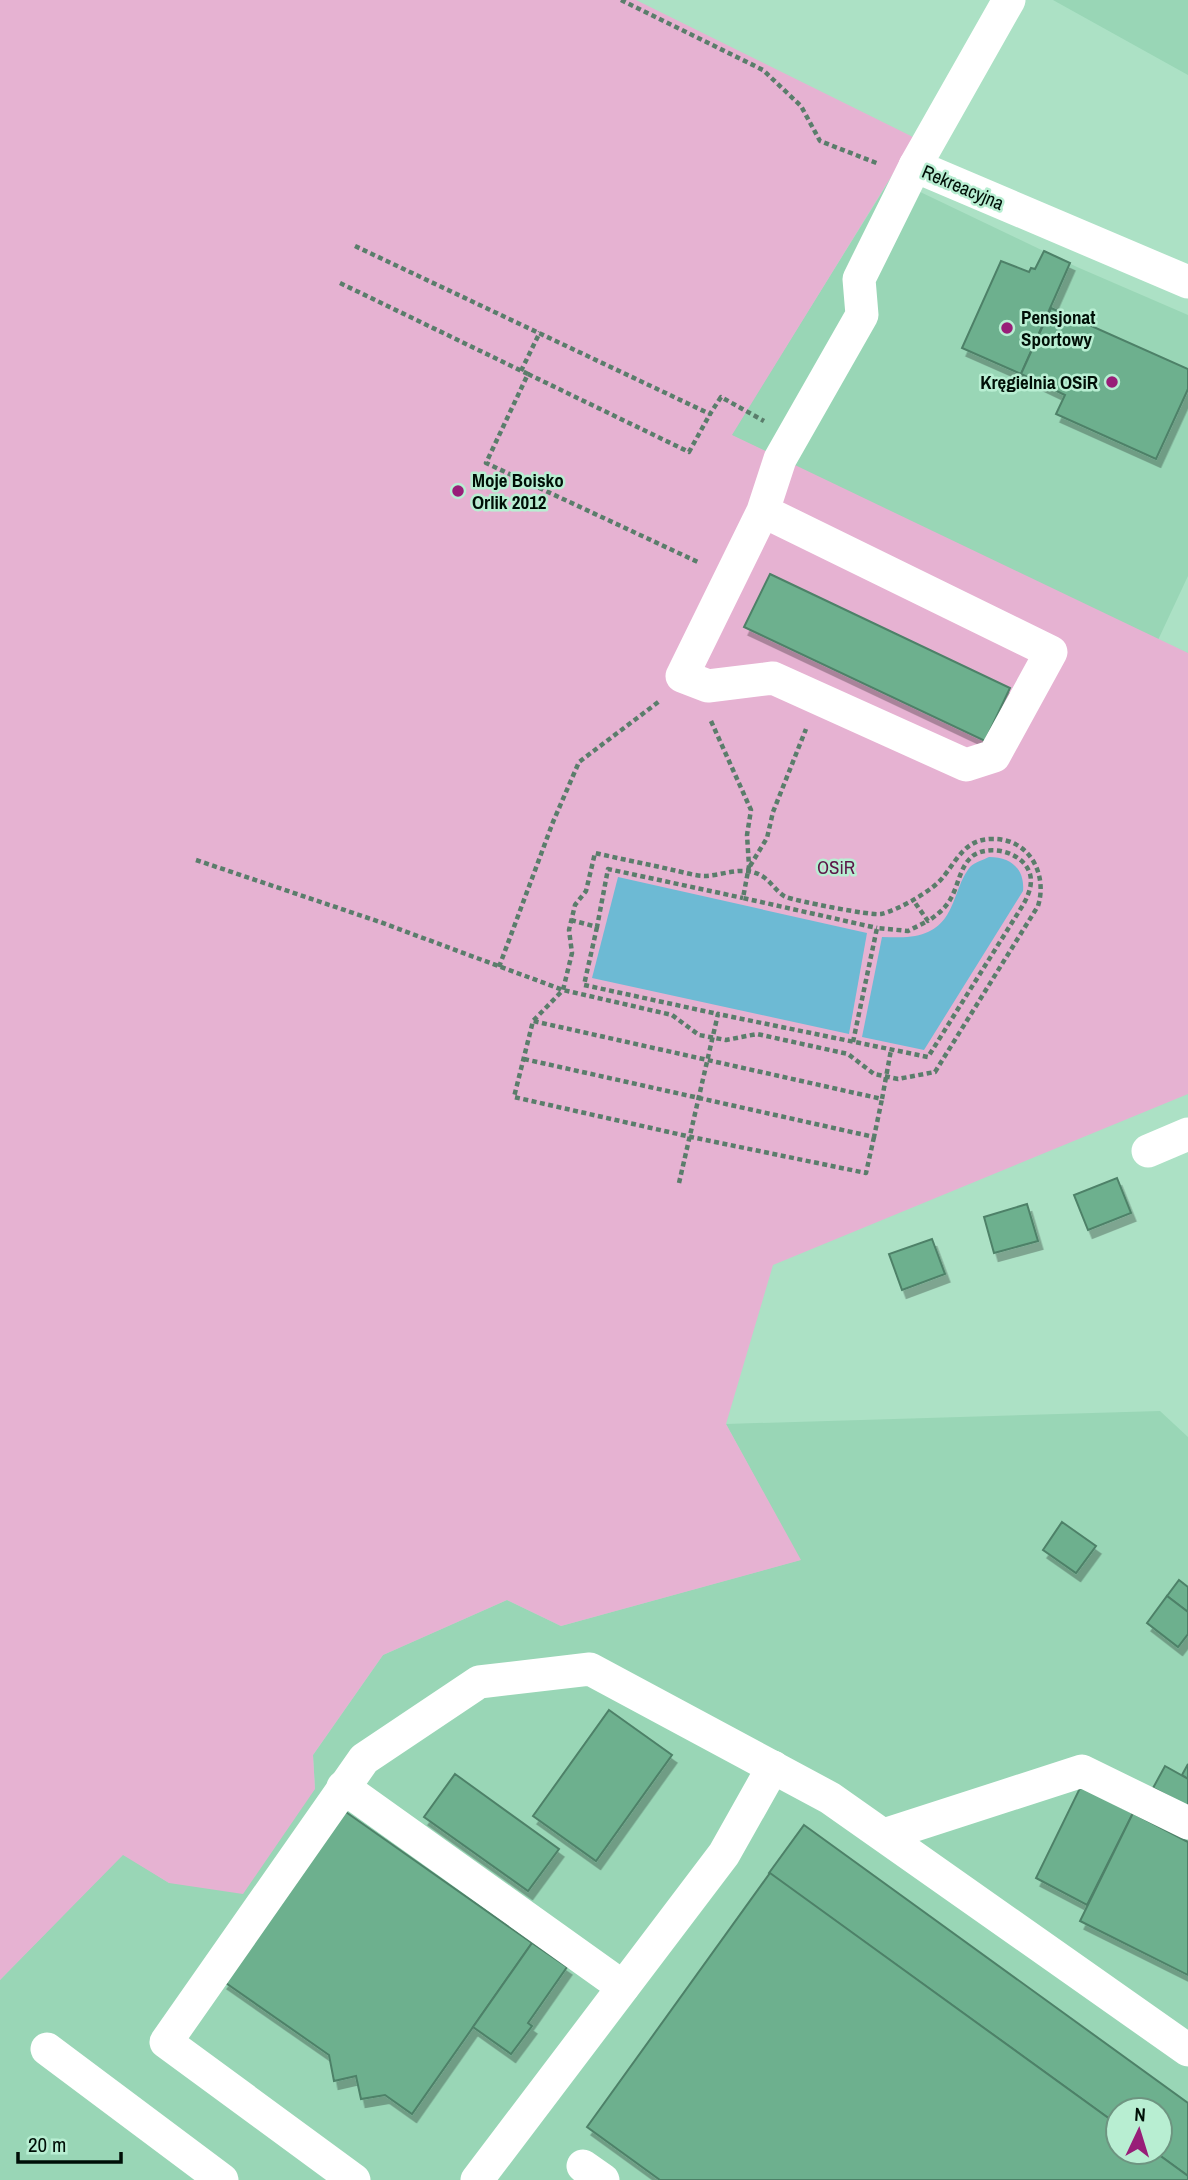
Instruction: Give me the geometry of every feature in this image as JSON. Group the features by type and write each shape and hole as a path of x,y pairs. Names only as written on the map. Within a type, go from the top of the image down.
{"street":[{"name":"Rekreacyjna","path":"1009,0 915,166 1188,282"},
{"path":"763,512 1051,652 994,757 966,765 773,678 695,681 729,577 763,512 781,457 862,315 859,279 915,166"},
{"path":"1148,1152 1188,1134"},
{"path":"354,2180 166,2042 364,1759 479,1682 590,1669 830,1798 1188,2050"},
{"path":"477,2180 724,1854 773,1767"},
{"path":"884,1835 1082,1771 1188,1823"},
{"path":"343,1787 623,1987"},
{"path":"47,2049 222,2180"}],"path":[{"path":"621,0 763,69 801,106 820,141 876,164 915,166"},
{"path":"355,246 710,414"},
{"path":"340,283 689,452 721,397 743,411"},
{"path":"521,371 540,332"},
{"path":"528,374 486,463 729,577"},
{"path":"499,967 553,822 579,761 662,699 695,681 751,810 747,835 749,869 743,898"},
{"path":"749,869 767,838 773,812 818,700"},
{"path":"196,860 380,922 563,990 672,1015 699,1035 726,1040 757,1034 809,1045 848,1054 874,1074 886,1076 898,1079 934,1072 1038,906 1042,895 1040,873 1030,855 1016,844 993,838 962,850 945,876 913,900 879,915 784,897 762,875 749,869 703,876 595,853 586,891 575,905 571,920 569,929 572,953 563,990 533,1021 514,1097 866,1173 882,1099 886,1076 891,1050"},
{"path":"1004,852 1021,860 1028,869 1031,884 1023,905 928,1057 584,985 608,869 743,898 877,928 908,931 928,921 950,901 961,872 975,855 1004,852"},
{"path":"913,900 928,921"},
{"path":"571,920 597,927"},
{"path":"853,1042 877,928"},
{"path":"679,1183 718,1014"},
{"path":"533,1021 882,1099"},
{"path":"524,1059 874,1138"}],"shaded area":[{"path":"1053,0 1188,0 1188,75"},
{"path":"891,178 1077,267 1188,315 1188,576 1158,640 731,435"},
{"path":"1160,1411 1188,1437 1188,2180 0,2180 0,1980 123,1854 169,1883 315,1789 313,1755 383,1655 507,1600 561,1626 800,1560 726,1424"}],"green space":[{"name":"OSiR","path":"0,0 636,0 915,138 732,435 1188,653 1188,1094 773,1265 726,1424 801,1560 561,1626 507,1600 383,1655 313,1755 315,1789 243,1894 169,1883 123,1855 0,1980"}],"water":[{"path":"989,857 1004,859 1015,866 1022,876 1023,891 924,1050 862,1037 882,937 915,936 929,932 939,925 951,908 970,867"},
{"path":"618,877 867,933 849,1034 592,978"}],"building":[{"name":"Pensjonat Sportowy","path":"1044,251 1070,263 1021,374 962,348 1001,261 1029,272 1031,268 1035,269"},
{"name":"Kręgielnia OSiR","path":"1051,308 1188,369 1188,389 1156,459 1056,414 1065,395 1021,374"},
{"path":"770,574 1010,688 985,741 744,627"},
{"path":"1117,1178 1131,1213 1088,1230 1074,1195"},
{"path":"1027,1204 1038,1241 994,1253 984,1217"},
{"path":"932,1239 945,1274 902,1290 889,1254"},
{"path":"1062,1522 1096,1546 1076,1573 1043,1550"},
{"path":"1179,1580 1188,1587 1188,1612 1167,1596"},
{"path":"1167,1596 1188,1612 1188,1634 1178,1647 1147,1623"},
{"path":"609,1710 672,1755 596,1861 533,1816"},
{"path":"1188,1764 1188,1779 1182,1775"},
{"path":"1165,1766 1188,1779 1188,1807 1153,1788"},
{"path":"455,1774 559,1849 528,1891 424,1817"},
{"path":"1081,1786 1133,1813 1087,1905 1036,1878"},
{"path":"343,1810 532,1943 412,2114 385,2095 361,2099 356,2076 334,2081 329,2055 223,1981"},
{"path":"1133,1813 1188,1842 1188,1975 1080,1921"},
{"path":"804,1825 1188,2103 1188,2176 1174,2166 1174,2096 1104,2096 1104,2115 769,1873"},
{"path":"770,1873 1104,2115 1104,2166 1174,2166 1188,2176 1188,2180 660,2180 587,2127"},
{"path":"532,1943 567,1967 528,2023 532,2026 511,2054 473,2027"}],"place":[{"name":"Pensjonat Sportowy","path":"1007,328"},
{"name":"Kręgielnia OSiR","path":"1112,382"},
{"name":"Moje Boisko Orlik 2012","path":"458,491"}]}
